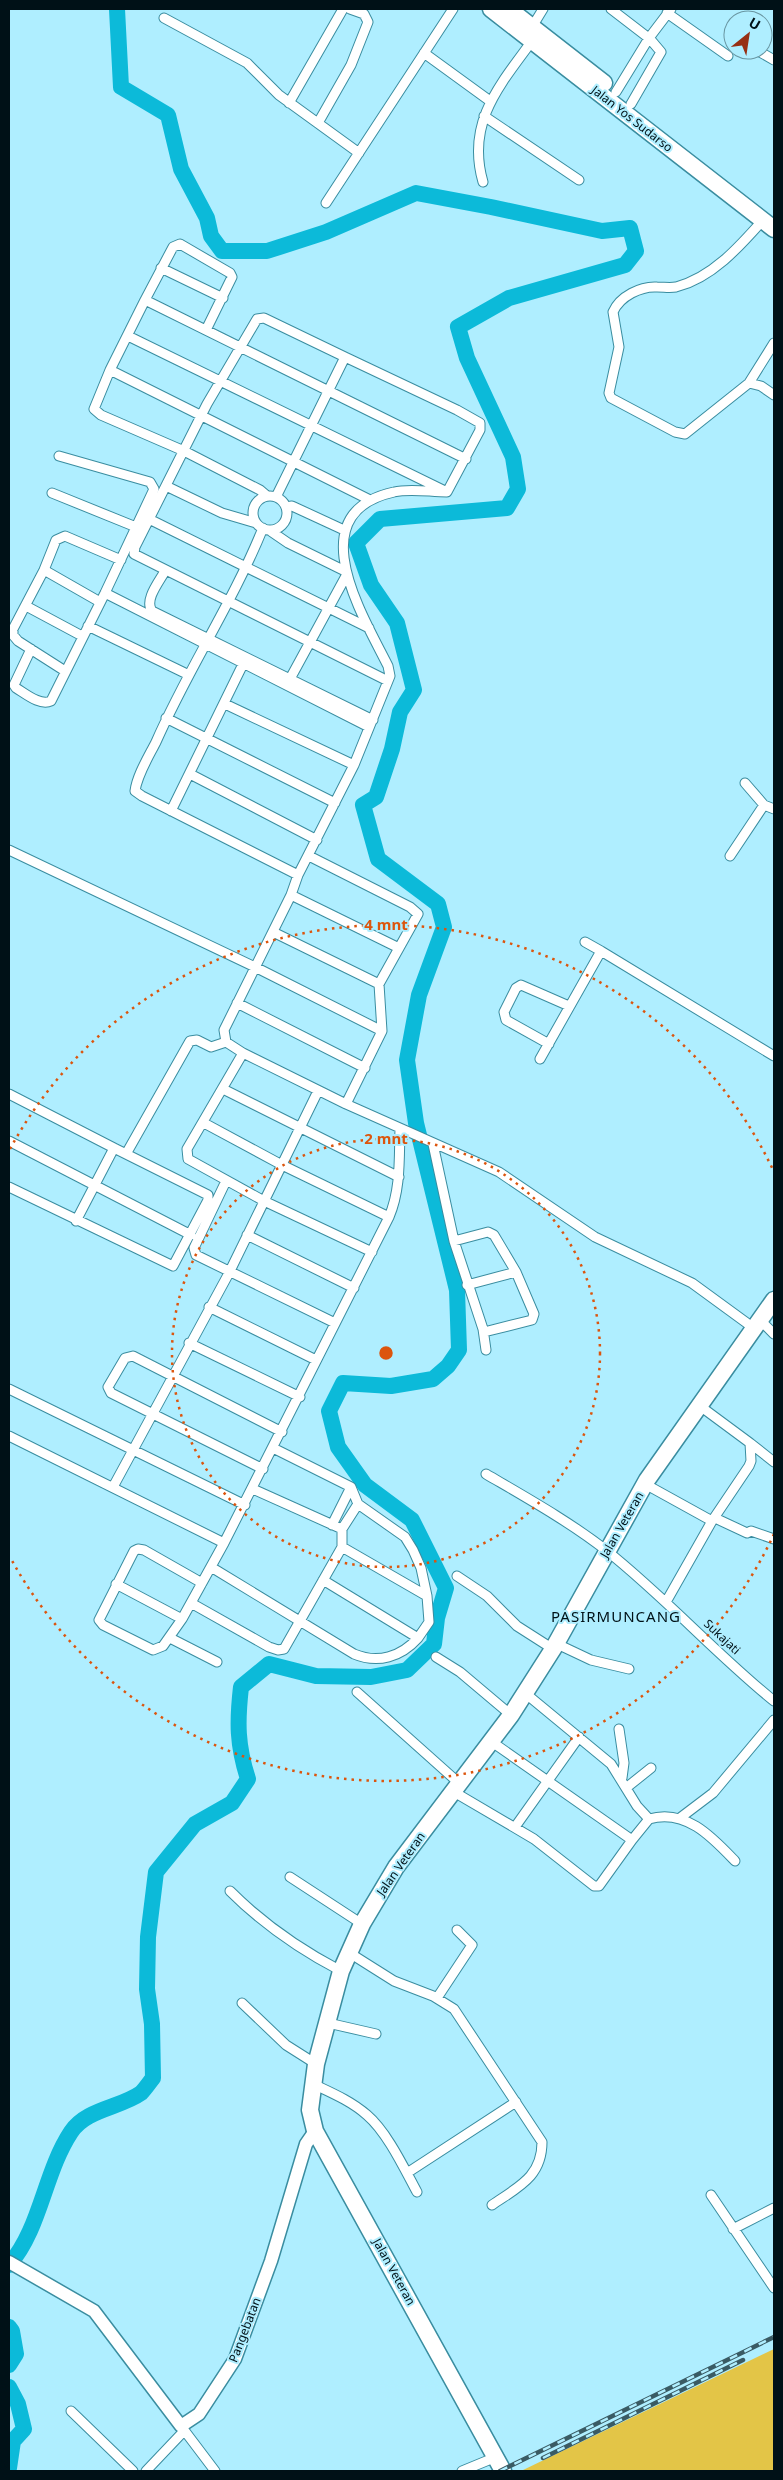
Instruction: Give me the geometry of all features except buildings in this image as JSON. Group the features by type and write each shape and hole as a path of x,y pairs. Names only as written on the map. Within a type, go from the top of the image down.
{"highway":[{"name":"Jalan Yos Sudarso","path":"491,9 532,34 616,92 770,222"},
{"name":"Jalan Yos Sudarso","path":"509,9 532,34 770,222"},
{"name":"Jalan Veteran","path":"500,2464 315,2131 310,2110 316,2064 341,1971 348,1952 362,1924 396,1867 511,1715 554,1646 645,1484 774,1300"}],"street":[{"path":"289,103 343,9"},
{"path":"318,123 351,64 368,22 364,14 350,9"},
{"path":"326,203 453,9"},
{"path":"483,182 478,160 480,127 490,102 532,34 543,9"},
{"path":"612,9 660,48 661,55 631,104"},
{"path":"616,92 649,38 669,11 723,52"},
{"path":"164,18 247,63 289,103 359,153"},
{"path":"424,53 490,102"},
{"path":"484,116 579,180"},
{"path":"770,222 714,269 701,277 675,287 646,287 626,297 613,312 619,347 609,389 610,396 675,432 690,433 749,383 774,343"},
{"path":"206,330 232,282 230,273 180,244 172,247 110,370 94,406 97,413 184,451 260,490 286,507 292,506 344,530"},
{"path":"161,268 223,298"},
{"path":"145,300 466,459"},
{"path":"388,681 227,600 165,572 134,554 135,546 219,381 255,321 261,318 478,420 480,430 447,492"},
{"path":"128,336 447,492"},
{"path":"263,527 253,509 258,501 271,497 294,461 345,357"},
{"path":"110,370 200,417 294,461 370,500"},
{"path":"749,383 761,386 774,395"},
{"path":"31,649 15,681 16,688 40,702 51,701 154,489 150,482 59,456"},
{"path":"166,486 222,513 263,527 288,543 346,574"},
{"path":"447,492 395,492 370,500 355,512 344,530 346,574 369,628 388,666 390,676 354,765 298,875 291,895 224,1030 226,1042 243,1054 318,1091 499,1172 604,1242 692,1283 774,1334"},
{"path":"52,493 136,527"},
{"path":"263,527 282,525 287,517 286,507"},
{"path":"149,519 369,628"},
{"path":"263,527 247,567 227,600 166,718 135,791 298,875"},
{"path":"65,671 13,635 13,629 44,570 56,540 65,536 122,557 152,571"},
{"path":"44,570 100,602"},
{"path":"165,572 150,598 150,608 207,641"},
{"path":"291,678 346,574"},
{"path":"105,593 207,641 371,723"},
{"path":"26,606 82,636"},
{"path":"88,626 189,675"},
{"path":"245,660 291,678 371,723"},
{"path":"171,811 245,660"},
{"path":"224,704 354,765"},
{"path":"166,718 336,803"},
{"path":"190,774 317,840"},
{"path":"745,783 764,805 774,809"},
{"path":"730,856 764,805"},
{"path":"9,850 255,967 382,1031"},
{"path":"309,856 417,911 416,921 379,984 382,1031 346,1104"},
{"path":"291,895 399,948"},
{"path":"272,932 379,984"},
{"path":"585,942 774,1056"},
{"path":"540,1059 568,1006 601,951"},
{"path":"549,1044 506,1020 504,1012 516,988 521,986 568,1006"},
{"path":"237,1004 365,1068"},
{"path":"126,1154 190,1040 197,1040 211,1047 226,1042"},
{"path":"243,1054 187,1149 186,1156 192,1162 264,1201 372,1252"},
{"path":"223,1089 399,1177"},
{"path":"113,1488 189,1343 229,1273 318,1091"},
{"path":"9,1094 208,1195 208,1200 176,1264 170,1266 9,1187"},
{"path":"204,1123 390,1217"},
{"path":"202,1583 138,1548 134,1551 116,1584 99,1620 103,1625 153,1650 159,1650 170,1638 182,1619 211,1567 254,1489 334,1323 390,1217 395,1202 404,1130"},
{"path":"9,1141 96,1184 191,1235"},
{"path":"432,1143 454,1241 484,1332 486,1350"},
{"path":"76,1221 114,1148"},
{"path":"226,1181 194,1252 199,1258 334,1323"},
{"path":"454,1241 488,1232 492,1233 516,1272 534,1314 534,1319 484,1332"},
{"path":"247,1235 354,1288"},
{"path":"468,1285 516,1272"},
{"path":"209,1307 316,1360"},
{"path":"189,1343 300,1397"},
{"path":"263,1469 112,1393 108,1387 125,1358 130,1356 282,1432"},
{"path":"9,1389 245,1505"},
{"path":"700,1406 774,1462"},
{"path":"9,1436 224,1543"},
{"path":"666,1602 714,1520 749,1466 750,1443"},
{"path":"211,1567 366,1659 389,1657 411,1646 429,1622 427,1596 421,1568 405,1537 358,1504 351,1487 273,1448"},
{"name":"Sukajati","path":"486,1474 554,1514 607,1551 774,1701"},
{"path":"645,1484 714,1520 746,1533 751,1531 774,1539"},
{"path":"332,1525 351,1487"},
{"path":"254,1489 342,1529"},
{"path":"191,1603 278,1650 288,1645 342,1547 342,1529 358,1504"},
{"path":"342,1547 427,1596"},
{"path":"457,1576 487,1596 517,1626 554,1646 591,1660 629,1669"},
{"path":"323,1580 418,1638"},
{"path":"116,1584 182,1619"},
{"path":"170,1638 217,1662"},
{"path":"436,1657 460,1672 511,1715"},
{"path":"357,1692 457,1788 534,1839 594,1886 599,1886 607,1878 632,1840 649,1819 662,1817 680,1818 715,1839 735,1861"},
{"path":"525,1692 611,1764 622,1778 637,1806 649,1819"},
{"path":"680,1818 713,1793 774,1720"},
{"path":"619,1729 624,1763 622,1778"},
{"path":"515,1827 547,1779 579,1737"},
{"path":"492,1742 632,1840"},
{"path":"626,1788 651,1768"},
{"path":"290,1877 362,1924"},
{"path":"230,1891 280,1935 308,1954 341,1971"},
{"path":"437,1998 473,1944 457,1930"},
{"path":"348,1952 394,1981 437,1998 454,2008 542,2142 541,2159 535,2172 526,2181 492,2205"},
{"path":"242,2004 286,2045 316,2064"},
{"path":"328,2023 376,2034"},
{"path":"313,2084 349,2102 368,2116 377,2126 407,2173 416,2192"},
{"path":"407,2173 516,2102"},
{"name":"Pangebatan","path":"183,2428 199,2414 235,2359 267,2273 306,2144 315,2131"},
{"path":"711,2195 774,2288"},
{"path":"733,2229 774,2208"},
{"path":"9,2262 94,2311 215,2471"},
{"path":"71,2411 133,2471"},
{"path":"146,2471 183,2428"},
{"path":"462,2471 500,2464"}],"shaded area":[{"path":"774,2349 774,2471 521,2471"}],"waterway":[{"path":"9,2265 20,2250 28,2234 54,2165 77,2124 85,2118 133,2098 141,2093 153,2078 152,2024 147,1989 148,1937 156,1872 195,1824 232,1803 248,1779 239,1733 241,1687 269,1664 316,1676 371,1677 407,1670 434,1644 437,1618 446,1588 412,1520 365,1485 338,1447 329,1411 343,1383 391,1386 433,1379 448,1366 459,1350 457,1290 416,1123 407,1060 419,995 444,927 438,904 378,859 363,805 376,797 392,749 400,712 414,690 397,623 371,585 356,543 380,519 507,508 518,489 513,457 467,358 458,327 509,298 625,265 636,251 630,228 602,231 416,193 326,232 267,251 222,251 211,236 207,218 181,169 168,115 121,87 117,9"},
{"path":"9,2327 12,2331 16,2354 9,2365"},
{"path":"9,2387 18,2404 24,2429 13,2441 9,2468"}],"railway":[{"path":"500,2471 774,2337"},
{"path":"543,2458 743,2360"}],"district":[{"name":"PASIRMUNCANG","path":"616,1617"}]}
